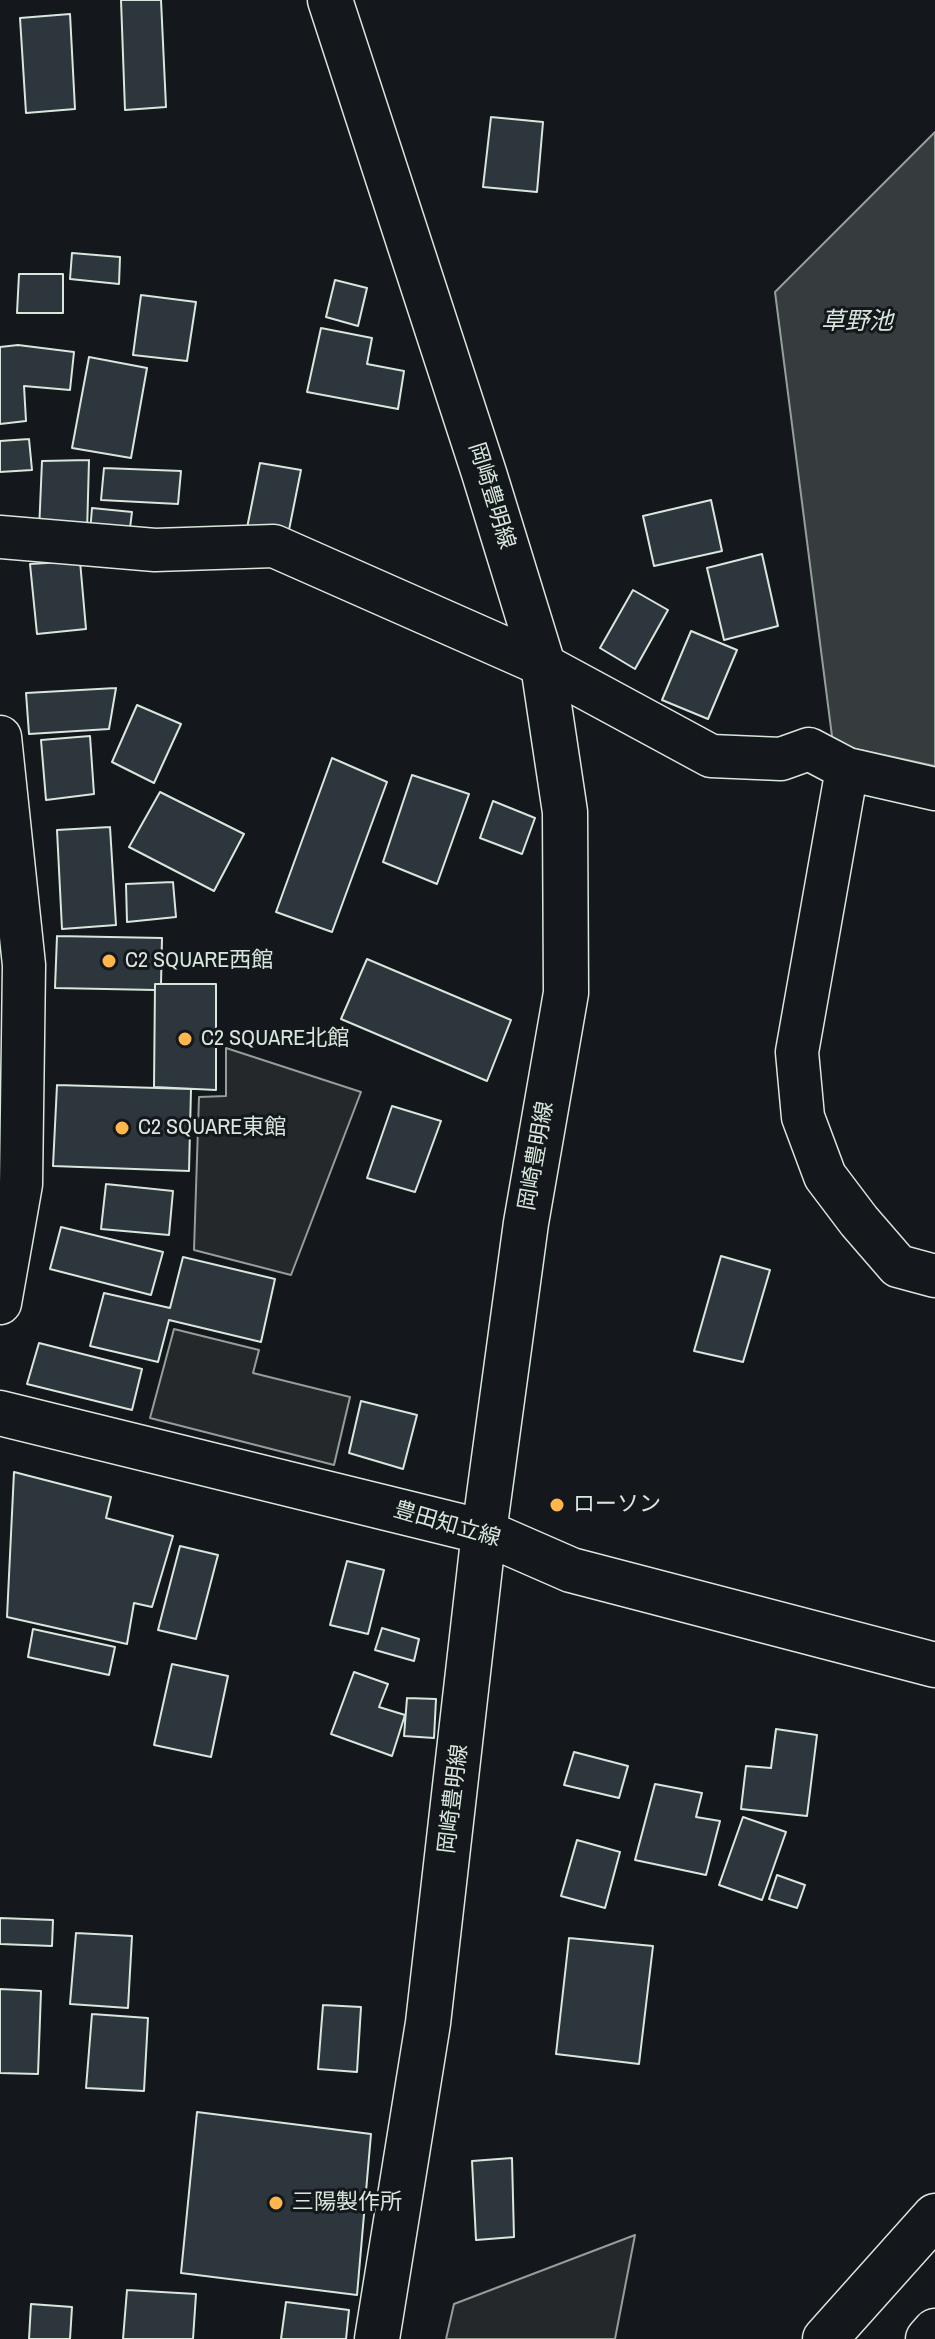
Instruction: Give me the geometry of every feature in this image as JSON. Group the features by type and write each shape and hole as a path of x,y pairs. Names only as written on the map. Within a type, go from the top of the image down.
{"main road":[{"name":"岡崎豊明線","path":"330,0 543,665 565,812 566,993 526,1223 484,1532 428,2023 377,2339"},
{"name":"豊田知立線","path":"0,1413 484,1532 571,1570 935,1665"},
{"path":"825,2339 935,2216"},
{"path":"928,2339 935,2331"}],"street":[{"path":"0,537 155,550 274,546 543,665 711,756 781,759 809,749 847,769 935,789"},
{"path":"0,737 24,965 11,1182 0,1303"},
{"path":"847,769 797,1052 803,1117 825,1176 859,1221 898,1266 935,1276"}],"shaded area":[{"path":"226,1048 361,1092 291,1275 194,1250 199,1097 226,1096"},
{"path":"174,1329 259,1350 253,1373 350,1397 334,1465 150,1418"},
{"path":"635,2235 615,2339 446,2339 454,2304"}],"water":[{"name":"草野池","path":"935,132 935,766 833,744 775,292"}],"building":[{"path":"121,0 161,0 166,107 125,110"},
{"path":"70,14 75,109 26,113 20,18"},
{"path":"491,117 543,122 537,192 483,187"},
{"path":"72,253 120,257 119,284 70,279"},
{"path":"19,274 63,274 63,313 17,313"},
{"path":"335,280 367,288 358,326 326,317"},
{"path":"141,295 196,302 187,361 133,355"},
{"path":"321,328 372,338 367,364 404,371 398,409 307,392"},
{"path":"18,345 74,352 70,390 24,386 26,421 0,424 0,347"},
{"path":"89,357 147,368 131,458 72,448"},
{"path":"29,439 32,470 0,472 0,441"},
{"path":"89,460 87,533 39,531 42,461"},
{"path":"260,463 301,470 288,535 247,528"},
{"path":"104,468 181,471 178,504 101,500"},
{"path":"711,500 722,551 654,566 643,516"},
{"path":"92,508 132,512 129,536 90,533"},
{"path":"762,554 778,626 724,640 707,568"},
{"path":"80,561 86,629 37,634 30,564"},
{"path":"633,590 668,610 635,669 600,648"},
{"path":"691,631 737,650 708,719 662,700"},
{"path":"116,688 109,729 29,734 26,693"},
{"path":"137,705 181,724 154,783 112,762"},
{"path":"90,736 94,794 46,800 41,740"},
{"path":"332,758 387,782 332,932 276,912"},
{"path":"412,775 469,794 437,884 383,862"},
{"path":"160,792 244,834 214,891 129,847"},
{"path":"493,801 535,818 522,854 480,838"},
{"path":"110,827 116,925 62,929 57,830"},
{"path":"173,882 176,917 127,922 126,884"},
{"name":"C2 SQUARE西館","path":"57,936 162,938 161,984 155,984 155,990 55,988"},
{"path":"367,959 511,1020 487,1081 341,1019"},
{"name":"C2 SQUARE北館","path":"155,984 216,984 216,1090 154,1087"},
{"name":"C2 SQUARE東館","path":"57,1085 191,1089 189,1171 53,1166"},
{"path":"392,1106 441,1121 415,1192 367,1178"},
{"path":"106,1184 173,1191 169,1235 101,1229"},
{"path":"61,1227 163,1252 151,1295 50,1269"},
{"path":"721,1256 770,1270 743,1362 694,1351"},
{"path":"183,1257 275,1279 261,1342 169,1320 158,1362 90,1346 104,1293 170,1308"},
{"path":"39,1343 142,1369 132,1410 27,1384"},
{"path":"361,1401 417,1415 403,1469 349,1453"},
{"path":"14,1472 111,1497 106,1518 173,1536 152,1607 134,1603 127,1644 7,1617"},
{"path":"180,1546 218,1555 196,1639 158,1630"},
{"path":"347,1561 384,1570 368,1634 330,1625"},
{"path":"382,1628 419,1639 414,1661 375,1650"},
{"path":"33,1629 115,1647 109,1675 28,1657"},
{"path":"172,1664 228,1676 211,1757 154,1745"},
{"path":"354,1672 388,1684 379,1707 405,1715 392,1756 331,1734"},
{"path":"407,1698 436,1699 434,1738 404,1736"},
{"path":"776,1729 817,1735 807,1816 741,1809 746,1766 771,1768"},
{"path":"574,1752 628,1766 619,1798 564,1785"},
{"path":"655,1784 702,1793 696,1817 720,1821 706,1875 635,1860"},
{"path":"743,1817 786,1832 762,1900 719,1885"},
{"path":"577,1840 620,1852 605,1908 561,1896"},
{"path":"777,1875 805,1885 797,1908 769,1899"},
{"path":"0,1918 53,1920 52,1946 0,1944"},
{"path":"76,1933 132,1936 128,2008 70,2004"},
{"path":"569,1938 653,1946 639,2064 556,2054"},
{"path":"0,1989 41,1991 38,2074 0,2073"},
{"path":"323,2005 361,2007 357,2072 318,2069"},
{"path":"92,2014 148,2018 144,2091 86,2088"},
{"name":"三陽製作所","path":"197,2112 371,2134 357,2295 181,2273"},
{"path":"512,2158 514,2237 476,2240 472,2161"},
{"path":"127,2290 196,2294 193,2339 123,2339"},
{"path":"286,2302 349,2310 346,2339 281,2339"},
{"path":"31,2304 72,2307 70,2339 29,2339"}],"place":[{"name":"C2 SQUARE西館","path":"109,961"},
{"name":"C2 SQUARE北館","path":"185,1039"},
{"name":"C2 SQUARE東館","path":"122,1128"},
{"name":"ローソン","path":"557,1505"},
{"name":"三陽製作所","path":"276,2203"}]}
